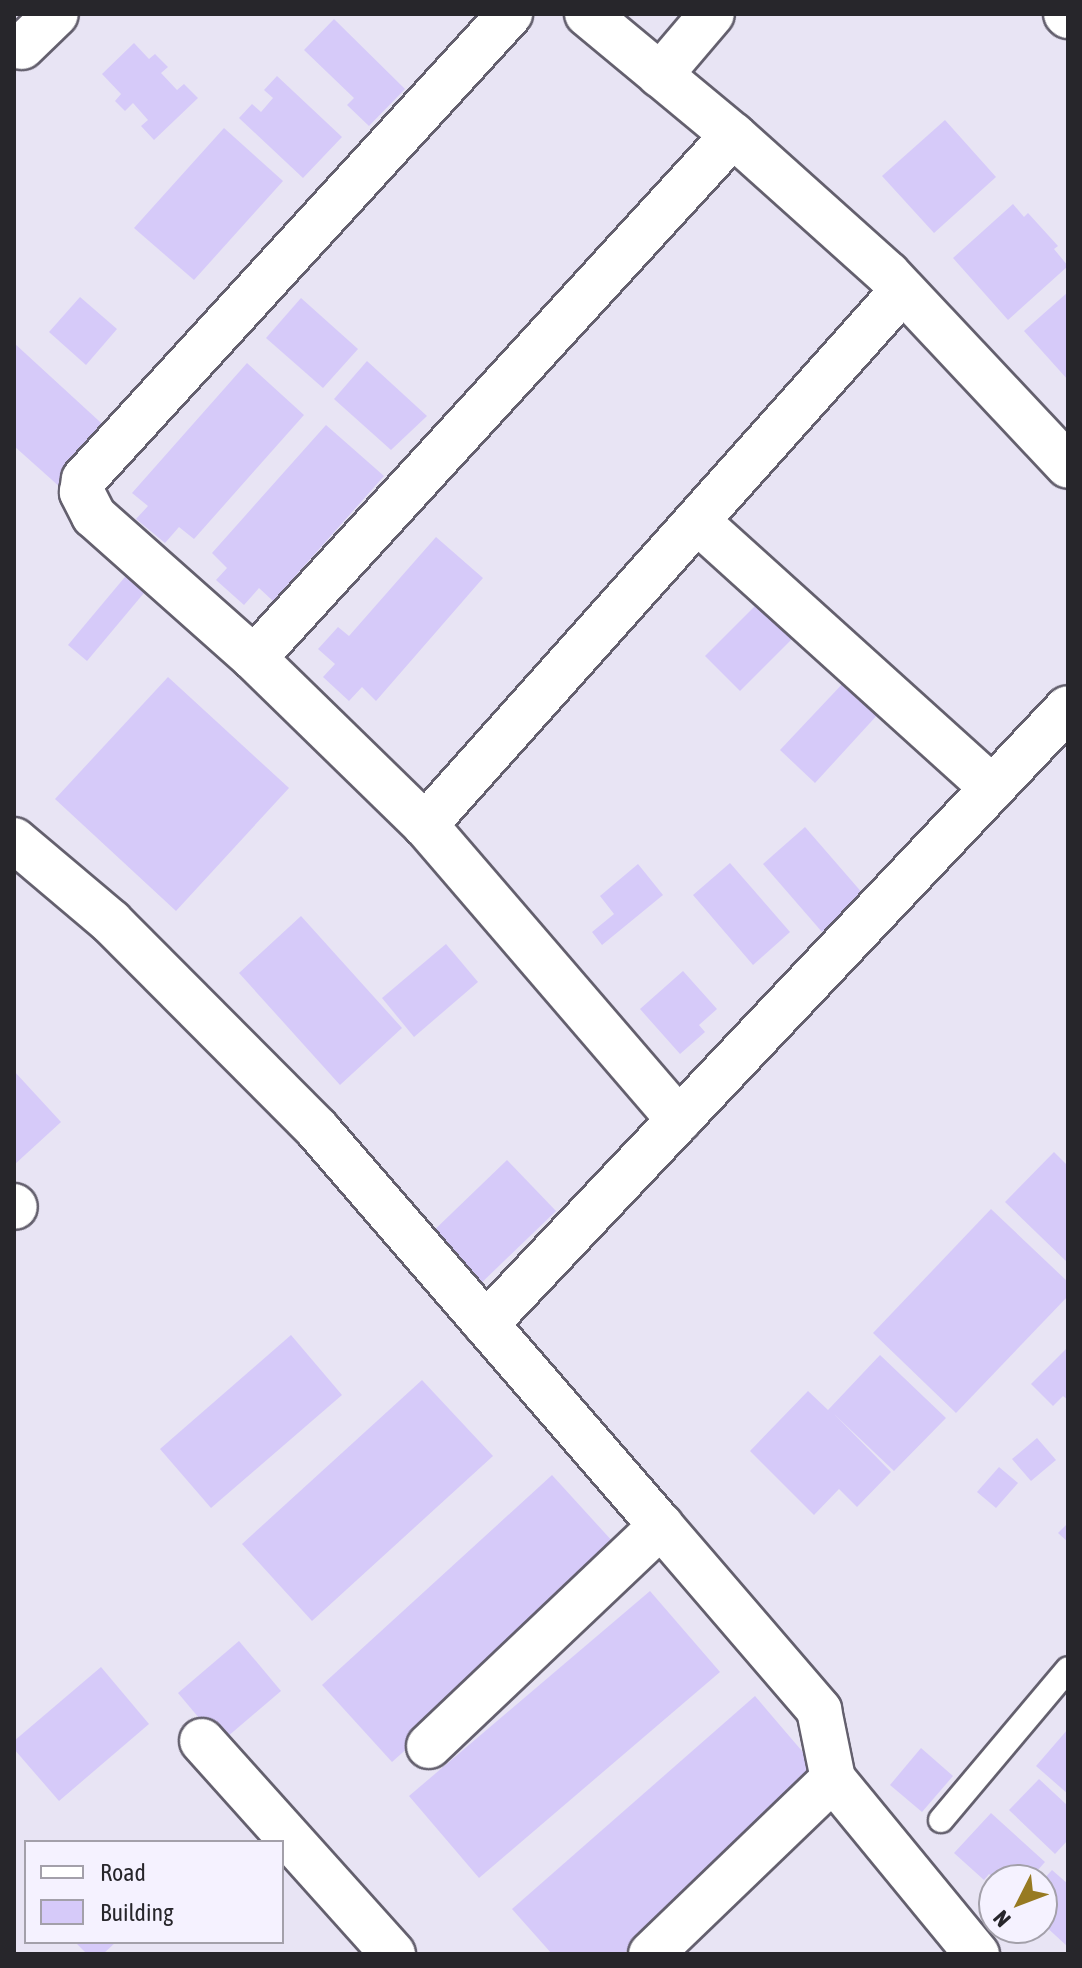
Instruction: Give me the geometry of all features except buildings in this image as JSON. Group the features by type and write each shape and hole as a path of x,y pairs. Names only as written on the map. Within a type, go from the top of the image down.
{"street":[{"path":"22,47 56,14"},
{"path":"510,14 84,479 85,505 254,658 425,825 679,1120"},
{"path":"587,14 733,135 903,290 1068,466"},
{"path":"660,75 712,14"},
{"path":"254,658 733,135"},
{"path":"425,825 903,290"},
{"path":"697,521 992,788"},
{"path":"486,1324 1068,708"},
{"path":"14,840 111,922 317,1129 661,1526 819,1710 833,1779 977,1954"},
{"path":"429,1746 661,1526"},
{"path":"202,1741 393,1954"},
{"path":"651,1954 833,1779"}],"lane":[{"path":"941,1820 1068,1669"}]}
